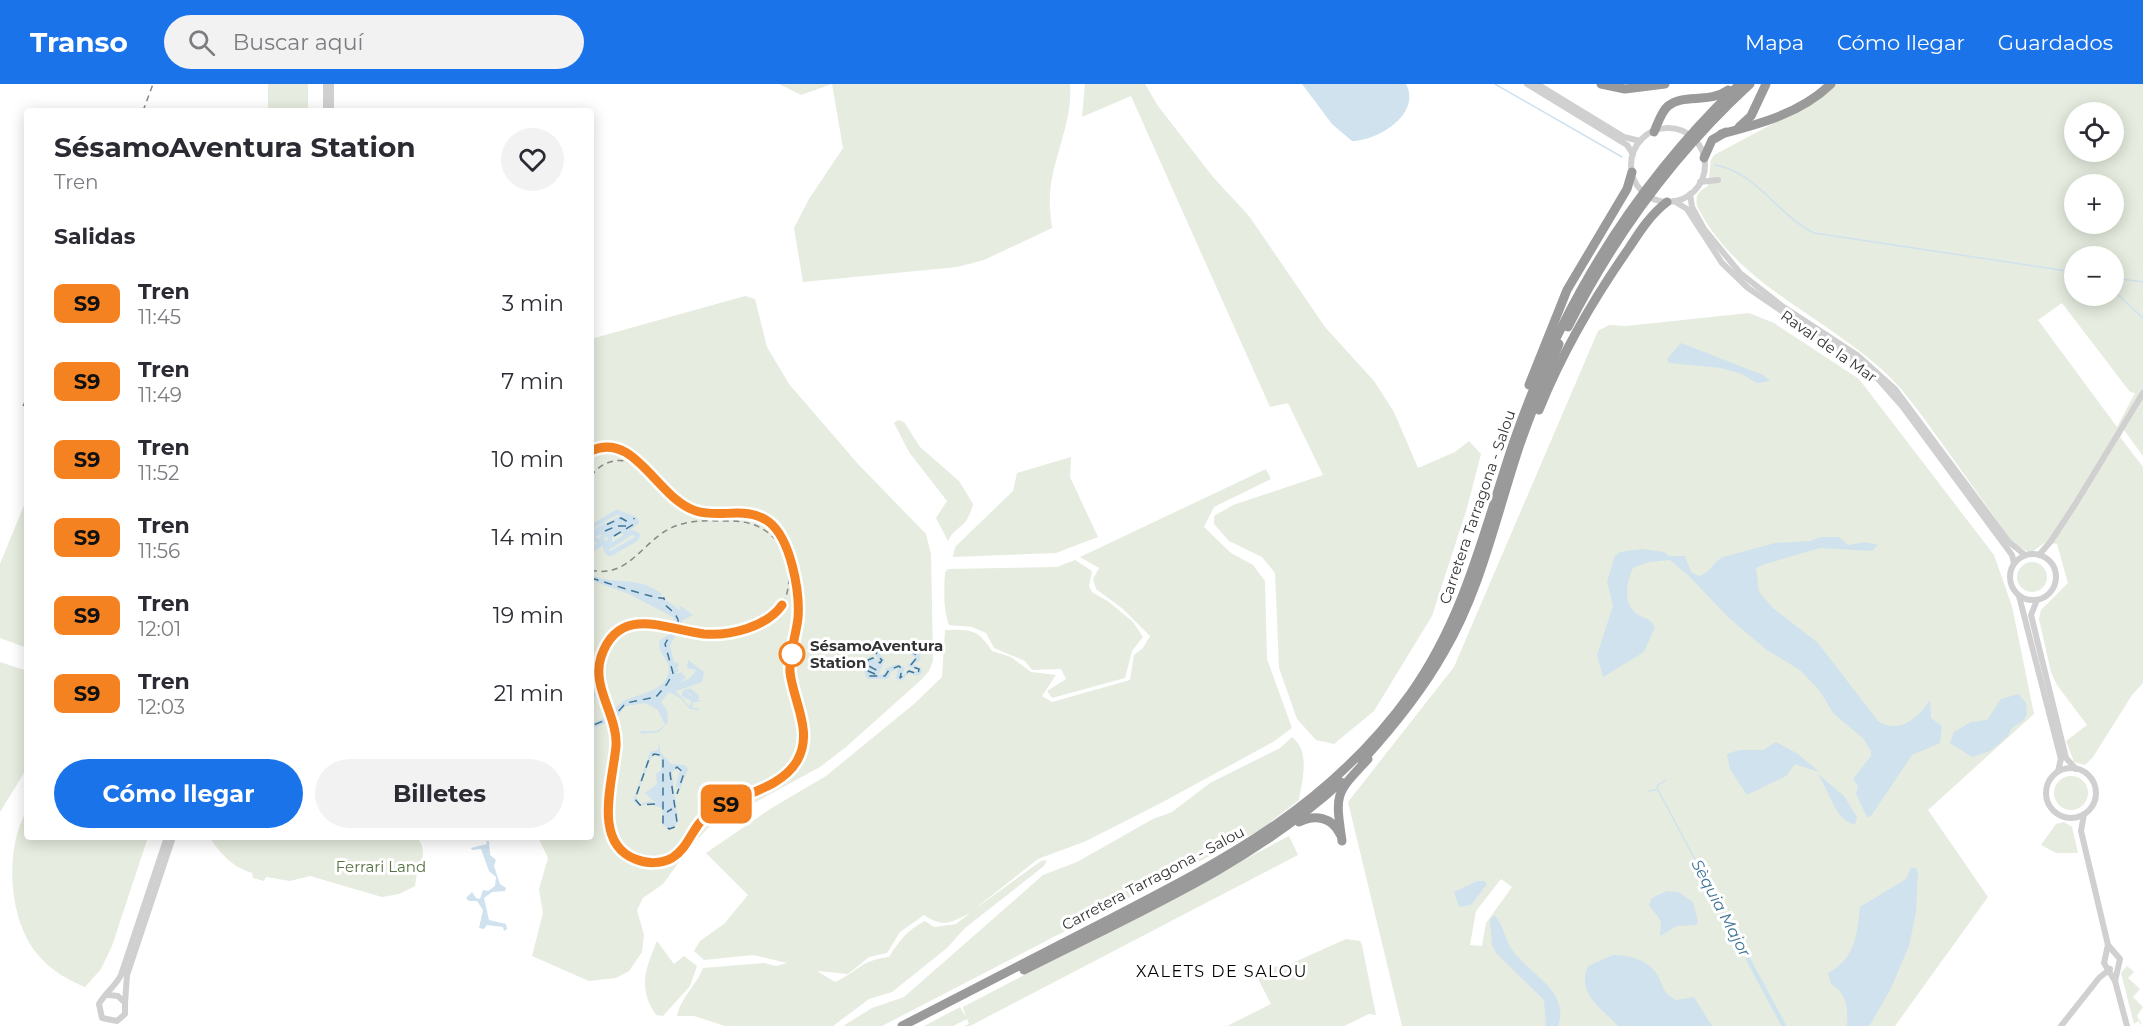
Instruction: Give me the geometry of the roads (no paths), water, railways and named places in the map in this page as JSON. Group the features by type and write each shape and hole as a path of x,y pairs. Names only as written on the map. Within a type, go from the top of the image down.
{"highway":[{"path":"1601,84 1625,89 1665,84"},
{"path":"1654,132 1665,109 1672,103 1713,98 1735,84"},
{"path":"1699,130 1740,84"},
{"path":"1699,130 1750,84"},
{"path":"1704,158 1708,146 1721,134 1748,120 1766,84"},
{"path":"1721,134 1779,117 1811,99 1831,84"},
{"name":"Carretera Tarragona - Salou","path":"902,1026 1237,852 1287,818 1328,786 1390,720 1439,648 1456,614 1560,343 1639,203 1699,130"},
{"path":"1497,509 1509,445 1546,337 1567,290 1627,189 1632,172"},
{"path":"1497,509 1543,400 1574,338 1611,274 1653,213 1671,201"},
{"name":"Carretera Tarragona - Salou","path":"915,1026 1185,887 1278,833 1323,798 1375,746 1418,695 1445,651 1482,566 1497,509"},
{"path":"1278,833 1305,818 1314,817 1335,825 1342,841 1337,812 1338,796 1375,746"}],"street":[{"path":"326,84 326,108"},
{"path":"331,84 331,108"},
{"path":"1527,84 1627,145 1633,154"},
{"path":"1537,84 1624,137 1640,141"},
{"path":"1668,129 1685,133 1698,145 1704,158 1704,169 1700,182 1690,194 1671,201 1644,193 1632,172 1633,154 1640,141 1654,132 1668,129"},
{"path":"1700,182 1718,180 1704,169"},
{"name":"Raval de la Mar","path":"1690,194 1694,212 1726,259 1758,289 1857,355 1889,384 1909,406 2009,542 2025,555"},
{"name":"Raval de la Mar","path":"1671,201 1687,209 1722,263 1748,288 1878,379 1893,395 2012,555 2014,562"},
{"path":"2038,555 2051,541 2143,393"},
{"path":"2050,562 2051,541"},
{"path":"2019,596 2037,600 2049,594 2054,586 2056,573 2050,562 2038,555 2025,555 2014,562 2010,580 2019,596 2061,759 2058,771 2047,784 2047,801 2055,812 2071,818 2081,831"},
{"path":"2037,600 2031,615 2066,758 2076,769 2088,775 2096,789 2093,804 2084,814 2071,818"},
{"path":"2058,771 2076,769"},
{"path":"2084,814 2081,831 2108,945 2108,970 2114,979 2127,1026"},
{"path":"101,1026 99,1004 121,975 166,840"},
{"path":"101,1016 115,1024 125,1014 127,975 171,840"},
{"path":"2061,1026 2108,970 2120,962 2108,945"},
{"path":"2107,956 2115,955"},
{"path":"2108,970 2114,979"},
{"path":"108,995 118,996 125,1004"}],"water":[{"path":"1302,84 1406,84 1409,95 1408,106 1403,115 1384,131 1362,140 1352,141 1332,124"},
{"path":"1681,343 1763,375 1770,381 1757,383 1742,374 1721,368 1669,363 1667,359"},
{"path":"620,516 638,518 639,523 624,535 621,533 613,537 602,529 602,525"},
{"path":"1821,537 1839,537 1848,545 1866,542 1878,545 1872,551 1820,548 1765,564 1756,568 1759,592 1773,608 1818,643 1878,721 1885,725 1900,725 1920,713 1930,700 1931,718 1942,726 1940,743 1912,755 1871,816 1867,817 1856,794 1858,786 1853,779 1871,756 1871,751 1863,738 1834,714 1819,690 1800,670 1767,650 1729,618 1688,575 1670,560 1649,562 1633,568 1627,588 1630,607 1640,616 1651,621 1655,627 1644,652 1603,677 1597,655 1613,606 1607,581 1615,556 1620,552 1642,549 1664,552 1669,556 1685,556 1691,572 1699,576 1723,557 1775,543 1811,541"},
{"path":"594,576 653,588 681,611 679,605 693,615 683,620 670,646 674,662 679,664 676,674 681,672 686,678 679,683 689,679 697,670 687,668 688,660 704,672 702,682 676,691 690,707 691,701 707,700 693,702 692,708 699,708 699,710 690,709 680,698 669,692 661,702 667,710 668,722 659,732 640,734 641,731 657,731 665,725 658,710 645,703 625,706 616,719 594,728 594,722 604,718 621,703 660,686 668,674 669,666 660,650 659,641 674,631 676,622 673,617 629,594 594,581"},
{"path":"889,643 895,644 890,652 879,653 885,660 878,675 884,674 886,668 898,664 905,668 902,676 909,669 918,672 907,666 915,658 911,654 913,650 921,656 919,661 913,664 922,669 922,673 917,676 909,673 901,681 896,678 898,668 891,672 888,679 867,679 864,671 869,669 864,662 871,656 880,662 874,654 875,649 886,648"},
{"path":"2018,694 2026,703 2027,714 2024,720 2012,728 2008,736 1990,751 1972,757 1950,743 1954,732 1971,722 1987,720 2001,699"},
{"path":"660,742 660,752 671,764 685,765 688,769 678,794 678,786 675,789 680,770 675,769 672,773 678,822 671,830 663,825 662,808 649,804 640,806 633,801 650,752 658,750","holes":["655,755 661,757 661,771 656,774 657,784 645,793 657,804 650,801 640,804 636,797 651,758"]},
{"path":"1776,742 1798,754 1819,772 1795,764 1786,776 1747,795 1730,769 1727,754 1739,750 1763,750"},
{"path":"1818,774 1844,796 1857,817 1855,824 1843,818"},
{"path":"486,841 489,841 490,855 496,860 494,866 500,884 506,888 505,891 492,892 484,898 489,920 506,924 507,929 504,931 503,927 487,925 484,929 479,928 483,910 477,901 469,901 466,898 472,892 476,898 480,899 483,890 488,891 495,886 496,877 489,871 481,849 472,850 471,848 487,844"},
{"path":"1911,868 1916,868 1918,872 1916,912 1909,946 1890,990 1871,1023 1868,1026 1847,1026 1845,1002 1840,992 1831,984 1828,973 1844,961 1853,945 1860,907 1906,879"},
{"path":"1477,881 1484,881 1487,884 1471,905 1459,907 1454,892"},
{"path":"1667,891 1678,892 1693,902 1698,922 1695,925 1677,926 1660,936 1661,921 1649,905 1652,898"},
{"path":"1494,915 1511,948 1553,992 1560,1013 1558,1026 1546,1026 1544,1000 1496,953 1492,945 1490,920"},
{"path":"1613,955 1631,957 1647,964 1656,973 1665,991 1676,1000 1694,997 1712,1026 1618,1026 1592,1000 1585,985 1588,966"}],"waterway":[{"path":"1495,84 1622,157"},
{"path":"1715,165 1743,176 1789,216 1814,233 2064,270"},
{"path":"2124,279 2143,282"},
{"path":"2124,300 2143,318"},
{"path":"594,525 617,512 634,518"},
{"path":"594,532 605,526"},
{"path":"594,536 605,531"},
{"path":"594,539 599,542 605,534 610,536 605,546 606,551 610,554 636,539 638,535 632,532 606,549"},
{"path":"594,548 604,542"},
{"path":"690,691 697,697 696,700 684,695 685,692 690,691"},
{"name":"Sèquia Major","path":"1666,780 1657,786 1658,790 1748,959"},
{"name":"Sèquia Major","path":"1648,791 1656,790"},
{"name":"Sèquia Major","path":"1748,959 1784,1026"}],"railway":[{"path":"144,108 153,84"},
{"path":"594,450 605,447 618,449 630,455 672,498 683,506 700,513 749,514 763,517 775,526 785,542 792,568"},
{"path":"594,473 601,466 613,461 626,461 639,466"},
{"path":"594,570 604,571 624,565 659,535 676,526 691,522 748,523 765,530 775,539"},
{"path":"789,578 788,590 779,609 755,624 709,634 657,625 630,625 618,631 608,642 599,669 602,691 616,735 609,823 616,844 631,857 650,863 672,857 684,846 703,818 721,806 760,790 783,777 800,756 804,735 803,724 790,672 798,618 793,577"}],"train":[{"name":"S9","path":"594,450 603,446 615,446 630,453 675,501 688,509 708,514 748,513 772,525 780,533 788,548 798,610 790,664 790,674 804,735 797,761 783,777 716,809 703,818 685,847 676,855 660,862 648,863 632,858 614,842 608,821 616,740 600,681 599,664 605,648 619,632 637,624 655,623 702,634 713,634 762,623 775,615 782,605"}],"place":[{"name":"SésamoAventura Station","path":"792,654"}],"district":[{"name":"XALETS DE SALOU","path":"1222,971"}],"park label":[{"name":"Ferrari Land","path":"381,866"}]}
